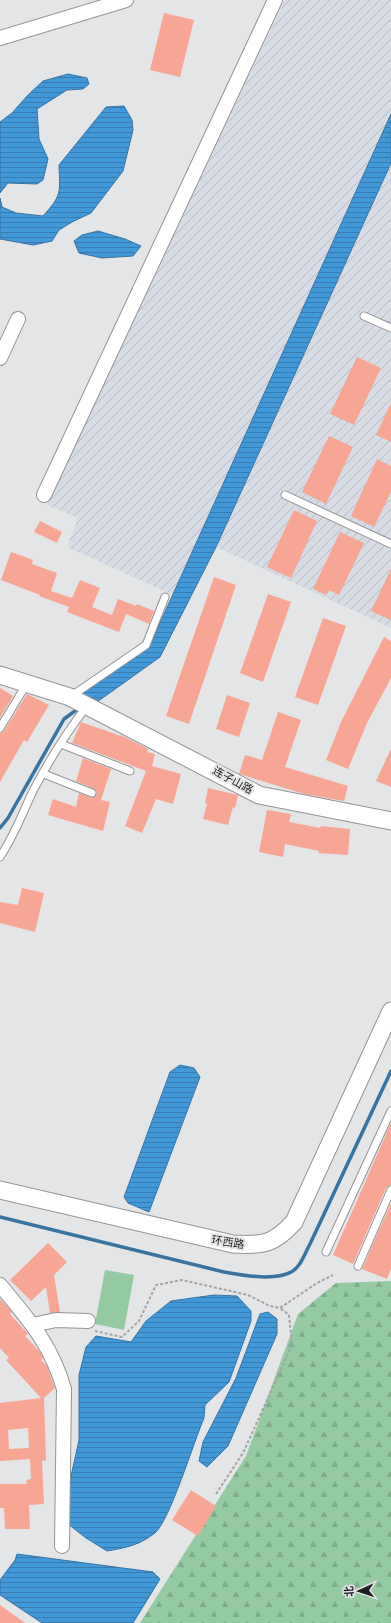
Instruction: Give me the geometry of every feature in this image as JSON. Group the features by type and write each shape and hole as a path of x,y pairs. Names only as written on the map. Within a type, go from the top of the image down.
{"street":[{"path":"0,38 126,0"},
{"path":"44,495 275,0"},
{"path":"0,358 18,319"},
{"path":"0,675 26,685 70,697"},
{"name":"连子山路","path":"70,697 259,794 391,821"},
{"name":"环西路","path":"1,1193 233,1244 257,1246 280,1237 294,1222 391,1011"},
{"path":"0,1285 33,1324 57,1365 64,1388 62,1546"},
{"path":"33,1324 56,1320 88,1321"}],"lane":[{"path":"364,316 391,328"},
{"path":"285,496 391,544"},
{"path":"70,697 146,645 165,597"},
{"path":"0,728 26,685"},
{"path":"0,857 11,840 33,791 61,744 87,706"},
{"path":"61,744 130,771"},
{"path":"44,774 92,793"},
{"path":"326,1252 391,1111"},
{"path":"358,1266 391,1190"}],"path":[{"path":"280,1308 317,1283 333,1275"},
{"path":"88,1321 89,1330 122,1337 140,1321 156,1285 182,1280 248,1295 270,1306 280,1308 290,1315 292,1345 243,1453 216,1494"}],"shaded area":[{"path":"285,0 391,0 391,114 173,595 67,547 78,518 47,505"},
{"path":"391,163 391,628 216,547"}],"green space":[{"path":"105,1270 134,1275 124,1330 95,1324"},
{"path":"391,1281 391,1623 140,1623 246,1456 298,1314 336,1283"}],"water":[{"path":"68,74 87,78 89,84 83,89 67,90 37,109 39,139 48,159 43,180 37,184 8,183 0,193 0,122 12,113 43,81"},
{"path":"124,106 132,120 133,130 123,171 91,213 59,230 52,241 33,245 0,239 0,198 2,207 16,213 43,216 57,198 60,182 59,165 106,107"},
{"path":"391,114 391,163 216,547 160,657 97,702 76,692 149,647"},
{"path":"98,231 125,239 141,246 133,256 102,258 79,253 74,241 82,235"},
{"path":"180,1065 194,1068 200,1077 149,1212 128,1203 124,1197 170,1072"},
{"path":"214,1295 237,1296 251,1311 251,1321 229,1382 205,1405 204,1418 168,1513 161,1525 155,1533 138,1543 107,1551 86,1538 68,1524 64,1508 79,1440 79,1375 86,1347 96,1336 131,1342 146,1321 171,1301"},
{"path":"268,1312 277,1319 277,1334 228,1446 207,1467 199,1461 203,1442 236,1378 260,1314"},
{"path":"17,1554 153,1572 160,1579 133,1623 42,1623 0,1595 0,1580 15,1560"}],"building":[{"path":"164,13 194,20 180,77 150,70"},
{"path":"357,357 381,368 354,425 330,414"},
{"path":"391,403 391,442 376,435"},
{"path":"329,436 353,447 326,504 302,492"},
{"path":"377,459 391,466 391,492 374,527 351,516"},
{"path":"294,510 317,521 291,578 267,567"},
{"path":"40,521 62,532 57,543 34,532"},
{"path":"340,532 364,543 339,595 329,590 326,595 313,589"},
{"path":"11,552 33,560 32,564 57,573 51,591 72,598 80,580 100,588 92,607 112,615 118,599 136,606 137,604 154,611 149,624 126,614 119,632 67,612 69,607 1,580"},
{"path":"391,569 391,620 371,611"},
{"path":"214,577 236,585 189,724 166,716"},
{"path":"268,594 291,602 263,682 240,673"},
{"path":"323,618 346,626 318,705 295,697"},
{"path":"384,637 391,641 391,678 367,723 348,769 326,760 341,722"},
{"path":"0,688 13,696 0,718"},
{"path":"27,694 49,705 27,742 24,740 0,782 0,733 4,731"},
{"path":"227,695 250,703 239,737 216,729"},
{"path":"278,712 301,720 285,767 348,786 344,801 304,794 239,774 245,755 262,760"},
{"path":"81,722 121,735 148,749 147,752 155,754 152,766 181,774 173,804 156,799 142,833 125,826 146,771 72,743"},
{"path":"391,749 391,787 376,781"},
{"path":"83,758 111,769 101,800 110,802 103,831 48,815 53,799 76,807 79,793 92,798 96,795 97,792 94,789 76,781"},
{"path":"208,788 238,795 235,808 233,807 228,825 203,819 207,804 205,803"},
{"path":"267,810 291,814 289,822 320,828 321,826 350,829 348,855 318,853 319,851 285,844 283,857 259,852"},
{"path":"22,888 44,893 35,932 0,923 0,902 18,905"},
{"path":"391,1123 391,1185 386,1188 353,1264 333,1255"},
{"path":"391,1203 391,1269 387,1279 362,1269"},
{"path":"48,1243 67,1262 54,1275 60,1312 50,1313 46,1287 31,1301 10,1280"},
{"path":"0,1299 12,1312 10,1314 28,1334 25,1336 40,1352 43,1358 41,1360 47,1366 55,1388 44,1398 46,1460 42,1461 44,1504 29,1505 30,1529 5,1529 4,1508 0,1508 0,1484 27,1484 26,1480 31,1479 30,1459 0,1461 0,1403 41,1398 6,1360 9,1358 0,1348","holes":["28,1428 29,1448 9,1449 8,1430"]},
{"path":"191,1490 216,1506 198,1536 172,1520"},
{"path":"0,1605 25,1623 0,1623"}],"waterway":[{"path":"0,828 8,818 64,719 79,708"},
{"path":"0,1217 224,1272 263,1277 274,1277 292,1272 298,1266 310,1244 391,1071"}]}
